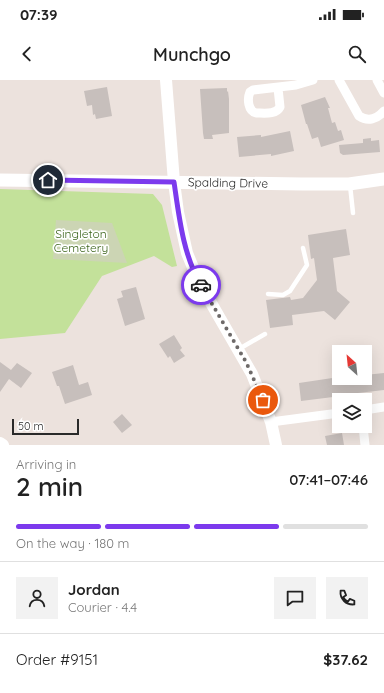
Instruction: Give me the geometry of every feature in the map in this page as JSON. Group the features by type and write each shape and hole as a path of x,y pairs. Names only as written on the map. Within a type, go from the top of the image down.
{"main road":[{"name":"Spalding Drive","path":"0,180 302,184 349,184 384,180"}],"street":[{"path":"166,80 174,182 178,212 187,253 199,282 239,349 252,374 271,422 276,445"},
{"path":"278,88 313,80"},
{"path":"339,80 359,116 364,120 371,120 381,115 384,111"},
{"path":"377,80 384,93"},
{"path":"372,409 384,407"},
{"path":"271,422 332,413"},
{"path":"364,433 365,445"}],"lane":[{"path":"349,184 353,213"},
{"path":"268,294 283,295 290,291 307,265 303,248"},
{"path":"239,349 265,334"}],"green space":[{"path":"0,189 153,194 162,205 177,266 172,267 154,256 102,276 65,333 0,339"},
{"name":"Singleton Cemetery","path":"56,220 112,223 127,263 53,259"}],"building":[{"path":"107,87 112,116 96,119 95,114 93,115 92,105 87,106 84,91"},
{"path":"227,88 229,99 229,133 212,135 213,139 204,139 200,89"},
{"path":"325,97 330,108 328,108 332,123 335,122 338,131 341,130 344,140 321,147 318,137 312,139 301,105"},
{"path":"290,131 294,151 271,156 271,154 239,157 237,137 261,135 261,137"},
{"path":"371,138 371,141 379,140 380,152 343,155 340,153 339,145 363,143 363,139"},
{"path":"346,229 350,255 333,258 337,291 350,302 335,320 324,311 292,315 293,325 270,328 266,300 290,297 291,300 303,298 317,280 314,258 311,259 308,235"},
{"path":"136,287 145,319 125,326 117,299 123,297 121,291"},
{"path":"174,335 182,348 180,350 185,356 174,363 170,356 168,358 159,344"},
{"path":"0,362 11,370 17,363 32,373 21,388 9,379 0,392"},
{"path":"73,365 79,385 88,382 92,395 65,404 59,386 57,386 52,372"},
{"path":"384,373 384,390 358,393 332,393 332,397 301,401 299,383 332,378 332,385 372,385 372,374"},
{"path":"122,414 132,425 122,433 113,422"},
{"path":"342,433 344,445 327,445 325,436"}],"way so far":[{"path":"201,285 246,362 263,400"}],"route":[{"path":"48,180 174,182 178,212 187,253 201,285"}]}
